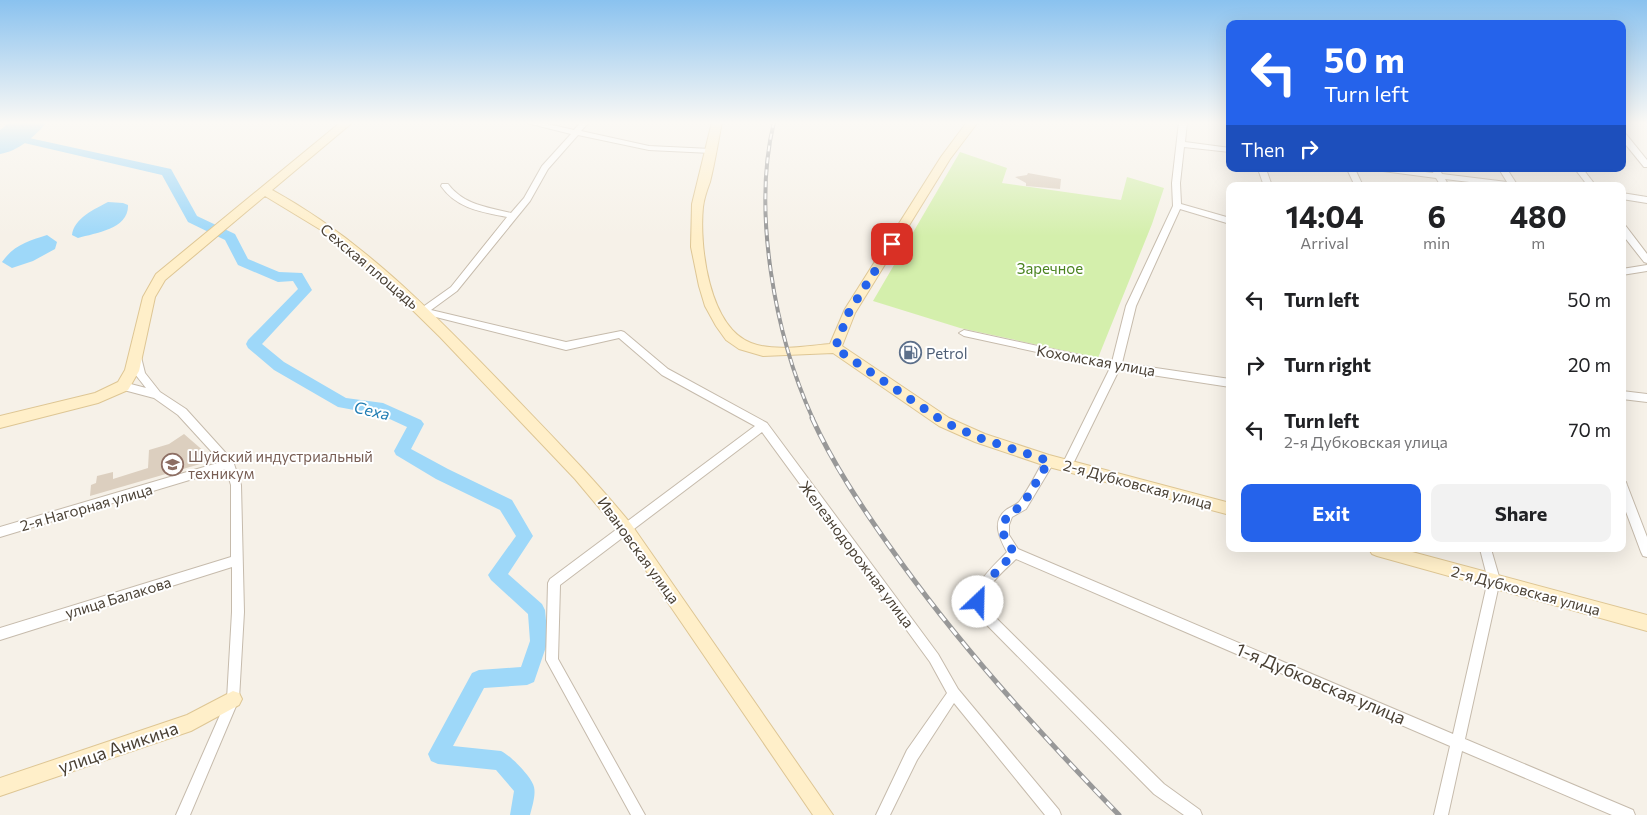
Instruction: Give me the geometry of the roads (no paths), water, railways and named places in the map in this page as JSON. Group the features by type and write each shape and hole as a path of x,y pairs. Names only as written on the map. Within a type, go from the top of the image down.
{"street":[{"path":"0,422 98,398 123,386 132,371 149,297 160,277 302,160"},
{"path":"423,311 454,289 527,200 545,168 552,160"},
{"path":"709,160 696,211 698,247 703,278 720,326 745,347 787,351 835,348 849,312 944,160"},
{"path":"1067,465 1116,366 1131,306 1177,206 1176,183 1179,160"},
{"path":"1438,172 1492,182"},
{"path":"1581,172 1589,182"},
{"path":"445,186 450,196 459,202 513,216"},
{"name":"Сехская площадь","path":"265,191 288,202 329,228 423,311"},
{"path":"1626,197 1647,200"},
{"path":"1177,206 1226,220"},
{"path":"1626,232 1647,260"},
{"path":"1626,271 1647,268"},
{"name":"Железнодорожная улица","path":"423,311 566,346 621,334 665,372 763,426 934,658 954,693 1054,815"},
{"name":"Ивановская улица","path":"423,311 598,492 626,529 824,815"},
{"name":"Кохомская улица","path":"964,334 1116,366 1226,381"},
{"name":"2-я Дубковская улица","path":"835,348 944,422 980,438 1049,461 1226,508"},
{"path":"136,355 140,374 157,395 182,412 229,464 236,485 238,506 238,622 233,698 183,815"},
{"path":"123,386 157,395"},
{"path":"1626,395 1647,398"},
{"path":"638,815 552,660 554,583 763,426"},
{"path":"1049,461 1022,506 1008,514 1003,525 1004,536 1014,553 980,589 978,602 982,612 1159,789 1195,815"},
{"name":"2-я Нагорная улица","path":"0,532 229,464"},
{"path":"1626,496 1647,552"},
{"name":"2-я Дубковская улица","path":"1388,552 1647,623"},
{"path":"1441,815 1494,580 1487,552"},
{"name":"1-я Дубковская улица","path":"1014,553 1628,815"},
{"name":"улица Балакова","path":"0,634 237,560"},
{"path":"883,815 912,755 954,693"},
{"name":"улица Аникина","path":"0,788 191,722 233,698"}],"water":[{"path":"108,202 128,205 127,213 123,220 102,232 78,238 72,235 81,219"},
{"path":"47,235 57,242 55,249 33,261 12,268 2,262 11,251"}],"waterway":[{"name":"Сеха","path":"114,160 167,172 192,219 230,237 243,262 278,277 297,276 305,290 253,344 279,366 343,403 383,409 416,424 402,451 442,474 506,505 525,536 497,575 536,610 539,641 527,676 479,679 438,754 501,761 525,788 520,815"}],"railway":[{"path":"768,160 765,194 771,273 778,312 788,350 813,419"},
{"path":"812,418 829,452 858,500 890,547 943,618 999,686 1119,815"}],"place":[{"name":"Petrol","path":"910,353"},
{"name":"Шуйский индустриальный техникум","path":"172,465"}],"park label":[{"name":"Заречное","path":"1050,268"}]}
